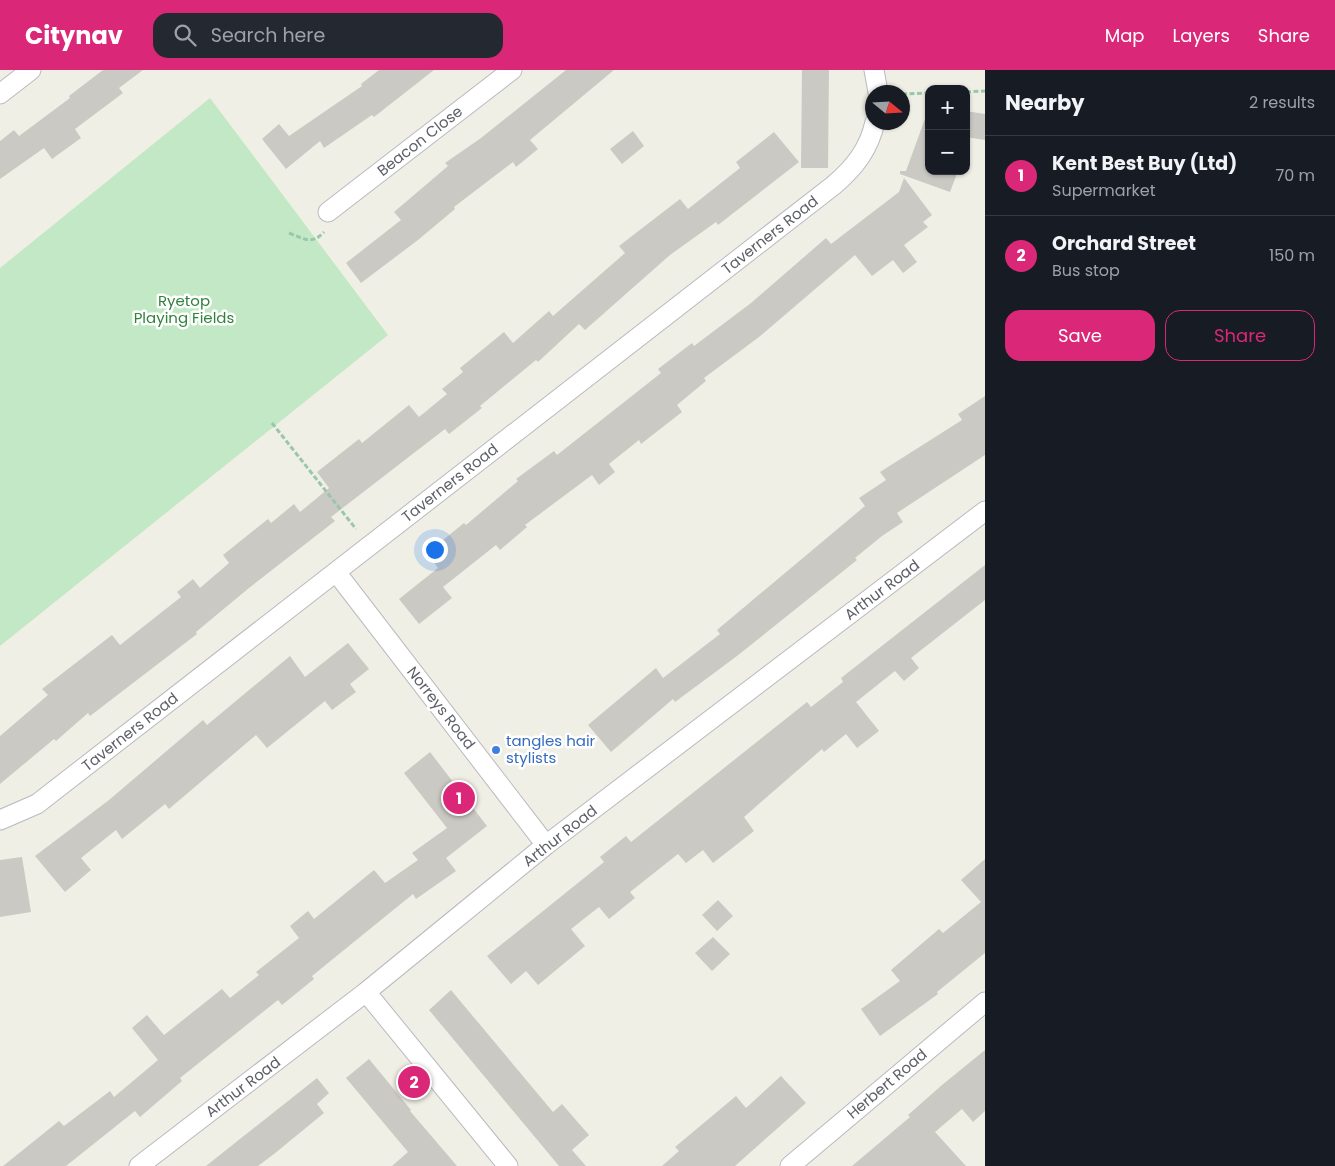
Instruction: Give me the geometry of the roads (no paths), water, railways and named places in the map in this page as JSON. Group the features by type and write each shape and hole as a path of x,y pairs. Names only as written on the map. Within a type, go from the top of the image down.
{"street":[{"path":"0,94 31,70"},
{"name":"Beacon Close","path":"328,212 512,70"},
{"path":"874,70 877,85"},
{"name":"Taverners Road","path":"0,820 37,804 834,185 852,170 864,153 873,130"},
{"name":"Arthur Road","path":"139,1166 366,992 546,845 985,510"},
{"name":"Norreys Road","path":"336,572 546,845"},
{"path":"366,992 508,1166"},
{"name":"Herbert Road","path":"790,1166 985,1002"}],"place":[{"name":"tangles hair stylists","path":"496,750"},
{"name":"Kent Best Buy (Ltd)","path":"459,798"},
{"name":"Orchard Street","path":"414,1082"}],"park label":[{"name":"Ryetop Playing Fields","path":"184,310"}]}
